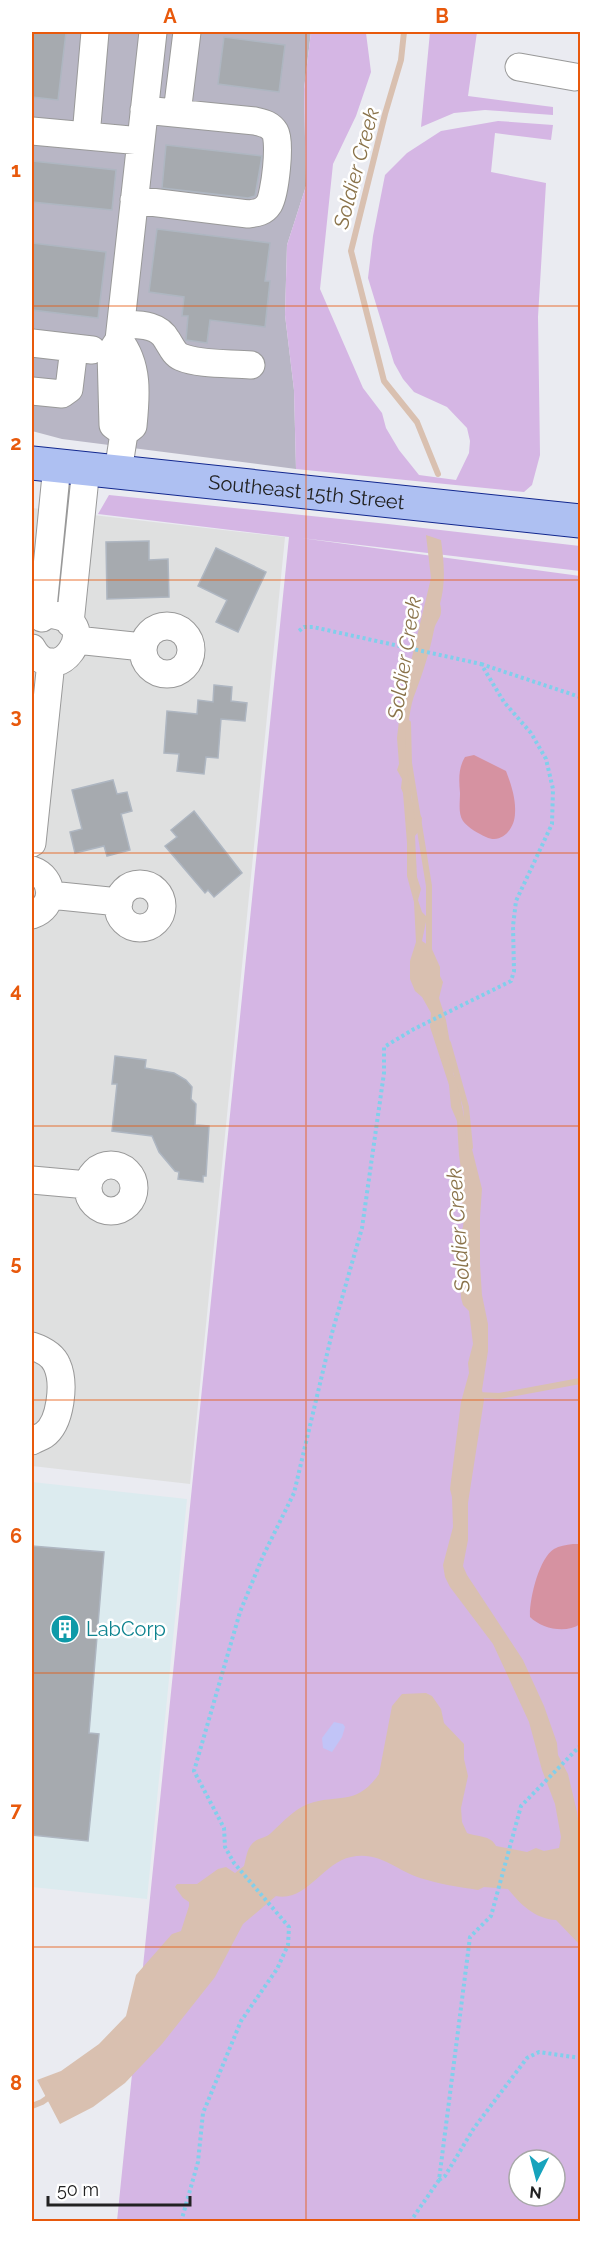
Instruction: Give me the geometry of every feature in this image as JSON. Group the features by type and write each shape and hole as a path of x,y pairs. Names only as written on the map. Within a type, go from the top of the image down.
{"main road":[{"name":"Southeast 15th Street","path":"73,467 580,521"}],"street":[{"path":"86,136 95,32"},
{"path":"143,647 73,631 58,616 37,623 50,539 73,467 133,426 136,394 134,369 127,350 117,339 153,32"},
{"path":"177,113 187,32"},
{"path":"519,67 575,77"},
{"path":"134,200 248,214 260,212 269,203 273,190 278,147 277,134 269,125 255,121 144,110"},
{"path":"32,131 141,141"},
{"path":"32,344 74,348 117,339 147,325 165,336 171,348 179,356 190,360 251,365"},
{"path":"32,391 62,394 69,389 74,348"},
{"path":"32,843 41,655 60,661 73,651 79,542 73,467"},
{"path":"50,539 79,542"},
{"path":"32,870 45,878 50,887 50,895 44,909 32,915"},
{"path":"50,895 119,902"},
{"path":"32,1179 88,1185"},
{"path":"32,1346 47,1353 56,1363 61,1385 53,1425 45,1434 32,1441"}],"path":[{"path":"299,631 304,627 313,627 447,656 480,664 580,697"},
{"path":"181,2222 198,2162 203,2113 241,2021 277,1969 288,1946 289,1927 234,1863 225,1847 224,1828 194,1771 240,1612 263,1556 294,1493 332,1333 362,1228 384,1073 384,1047 414,1029 510,981 514,971 513,926 516,901 552,824 553,789 546,759 531,733 504,702 480,664"},
{"path":"439,2180 470,1937 492,1916 521,1806 580,1746"},
{"path":"410,2222 439,2180 445,2176 474,2128 527,2058 539,2052 580,2058"}],"shaded area":[{"path":"32,32 311,32 304,89 306,186 287,245 285,315 294,390 296,469 62,439 32,431"},
{"path":"311,32 366,33 371,72 356,116 333,164 320,289 363,388 382,413 386,428 399,450 419,475 456,480 469,453 470,441 467,428 447,407 414,392 394,363 368,278 373,236 385,175 407,153 441,131 498,121 553,125 551,140 495,133 491,172 546,183 538,317 540,455 532,485 524,492 296,469 294,390 285,315 287,245 306,186 304,89"},
{"path":"430,32 477,32 468,96 553,107 553,115 485,110 454,113 421,127"},
{"path":"109,495 580,546 580,571 301,538 580,576 580,2221 117,2221 289,537 98,514"},
{"path":"32,508 285,537 190,1484 32,1466"},
{"path":"426,535 441,540 444,580 440,615 412,703 406,742 411,749 412,801 418,806 422,818 421,826 418,827 419,831 415,836 417,877 421,889 418,900 422,912 427,917 422,941 431,947 440,967 443,982 439,998 451,1049 448,1054 457,1080 482,1189 480,1265 482,1295 488,1324 488,1351 482,1390 484,1400 468,1503 468,1540 463,1566 523,1660 544,1706 557,1743 558,1755 568,1774 577,1812 580,1841 580,1945 556,1920 535,1914 508,1889 484,1887 478,1890 442,1884 411,1875 379,1859 351,1857 331,1866 297,1893 276,1896 243,1924 215,1977 162,2044 125,2083 93,2107 60,2124 37,2080 61,2071 99,2044 126,2016 136,1975 172,1934 181,1931 189,1902 175,1887 177,1884 197,1884 218,1869 226,1867 235,1873 244,1866 248,1850 255,1841 270,1834 298,1810 308,1804 347,1797 363,1791 379,1774 392,1706 402,1694 426,1693 432,1696 441,1709 444,1723 464,1744 464,1759 468,1776 461,1808 462,1822 467,1833 487,1838 496,1846 527,1852 536,1848 544,1851 559,1848 561,1837 555,1804 542,1770 529,1722 493,1644 450,1587 443,1565 453,1527 450,1489 461,1402 469,1373 468,1363 473,1344 469,1311 463,1305 461,1298 459,1237 464,1215 457,1121 451,1107 449,1085 430,1027 431,1013 422,997 415,991 410,979 410,961 416,942 414,902 407,876 402,779 397,770 399,764 397,738 401,703 431,578"},
{"path":"474,755 506,771 511,786 515,802 513,824 506,834 497,839 486,837 473,830 460,815 460,770 465,757"},
{"path":"32,1482 187,1499 147,1899 32,1887"},
{"path":"580,1544 580,1624 568,1629 554,1629 541,1625 530,1617 531,1600 536,1580 549,1554 558,1547"}],"sand":[{"path":"334,1722 343,1724 345,1727 342,1737 332,1752 323,1748 322,1738"}],"building":[{"path":"32,32 66,32 58,100 32,97"},
{"path":"224,37 285,45 279,92 218,84"},
{"path":"166,145 262,156 255,196 248,198 162,188"},
{"path":"32,161 116,170 112,210 32,202"},
{"path":"157,229 270,243 265,281 270,281 265,327 210,320 207,343 186,340 188,316 182,316 184,297 149,292"},
{"path":"32,243 106,252 98,318 32,310"},
{"path":"149,541 149,560 168,559 169,597 107,599 106,542"},
{"path":"216,548 266,572 238,632 216,622 227,600 198,586"},
{"path":"214,685 232,687 231,701 247,703 245,721 221,719 218,758 206,757 204,774 177,771 179,754 164,753 167,711 197,714 198,700 213,702"},
{"path":"113,780 117,794 127,792 132,811 121,814 130,850 107,856 104,846 75,853 70,832 82,829 72,790"},
{"path":"194,811 242,873 214,897 208,890 205,893 165,846 177,837 171,830"},
{"path":"115,1056 146,1060 145,1068 174,1073 186,1080 192,1087 191,1099 196,1104 195,1125 209,1126 206,1176 203,1176 203,1182 178,1179 179,1172 175,1171 159,1152 152,1136 112,1131 117,1084 112,1084"},
{"path":"32,1546 104,1552 89,1733 99,1734 88,1841 32,1835"}],"waterway":[{"name":"Soldier Creek","path":"404,32 401,60 385,114 351,251 384,381 417,422 438,474"},
{"name":"Soldier Creek","path":"408,723 409,763 429,886 429,951"},
{"name":"Soldier Creek","path":"448,1043 466,1107 470,1147"},
{"path":"478,1395 499,1396 580,1381"},
{"path":"32,2106 52,2095"}],"place":[{"name":"LabCorp","path":"65,1629"}]}
